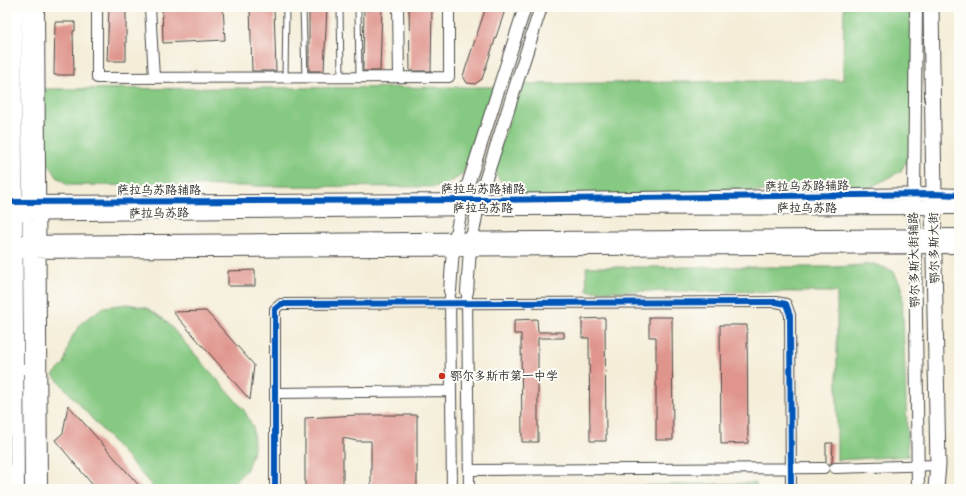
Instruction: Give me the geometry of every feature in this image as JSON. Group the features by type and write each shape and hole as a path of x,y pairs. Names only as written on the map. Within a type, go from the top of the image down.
{"main road":[{"path":"14,7 11,208 14,487"},
{"path":"28,7 35,247 32,489"},
{"name":"鄂尔多斯大街","path":"931,7 933,242 938,465 936,489"},
{"name":"萨拉乌苏路","path":"11,208 933,201 959,207"},
{"path":"11,247 933,242 959,236"}],"street":[{"path":"34,208 38,7"},
{"path":"97,7 97,78 449,77 448,7"},
{"path":"150,7 154,78"},
{"path":"398,7 398,78"},
{"path":"452,489 450,297 454,244 462,204 526,7"},
{"path":"469,489 467,298 471,244 478,204 541,7"},
{"name":"鄂尔多斯大街辅路","path":"916,7 914,241 918,489"},
{"path":"933,201 959,195"},
{"path":"933,242 959,247"},
{"path":"35,247 41,489"},
{"path":"275,489 276,309 281,304 450,297 776,302 786,304 790,315 791,489"},
{"path":"276,393 451,391"},
{"path":"835,468 938,465"},
{"path":"469,470 824,468"}],"lane":[{"path":"285,78 286,7"},
{"path":"303,7 305,78"},
{"path":"340,7 341,78"},
{"path":"358,7 359,78"}],"green space":[{"path":"844,7 913,7 913,149 901,171 869,188 514,199 493,170 521,84 843,80"},
{"path":"496,87 475,146 462,175 441,187 68,185 57,177 47,161 44,89"},
{"path":"874,264 893,271 902,287 908,456 837,460 837,292 587,291 586,267 837,267"},
{"path":"128,304 147,308 165,320 244,410 253,427 254,448 247,469 230,487 226,489 155,489 53,375 64,364 70,340 82,322 104,307"},
{"path":"756,483 756,489 579,489 579,487"}],"building":[{"path":"109,7 126,7 126,61 107,61"},
{"path":"162,7 223,7 225,40 163,43"},
{"path":"250,7 274,7 276,71 252,71"},
{"path":"309,7 327,7 324,71 309,71"},
{"path":"364,7 382,7 380,71 363,71"},
{"path":"409,7 432,7 431,71 410,71"},
{"path":"486,7 506,7 482,79 475,84 467,83 463,76"},
{"path":"55,22 75,22 75,31 73,31 74,75 54,75"},
{"path":"255,270 255,286 228,286 228,271"},
{"path":"206,311 254,365 250,400 173,312"},
{"path":"649,317 672,317 673,440 656,440 656,337 649,337"},
{"path":"605,318 606,441 590,441 589,338 582,338 582,319"},
{"path":"537,319 538,332 564,332 564,338 538,338 538,442 522,442 521,334 514,334 514,320"},
{"path":"720,325 747,325 748,443 721,444"},
{"path":"68,405 142,489 96,489 55,440 63,433"},
{"path":"357,415 417,415 417,489 371,489 371,441 357,441 343,438 343,489 305,489 305,418"},
{"path":"826,443 833,443 832,462 829,465 826,462"}],"cycle path":[{"name":"萨拉乌苏路辅路","path":"7,202 479,200 934,194 959,195"},
{"path":"275,489 275,309 281,304 776,302 786,304 790,315 791,489"}],"place":[{"name":"鄂尔多斯市第一中学","path":"442,376"}]}
